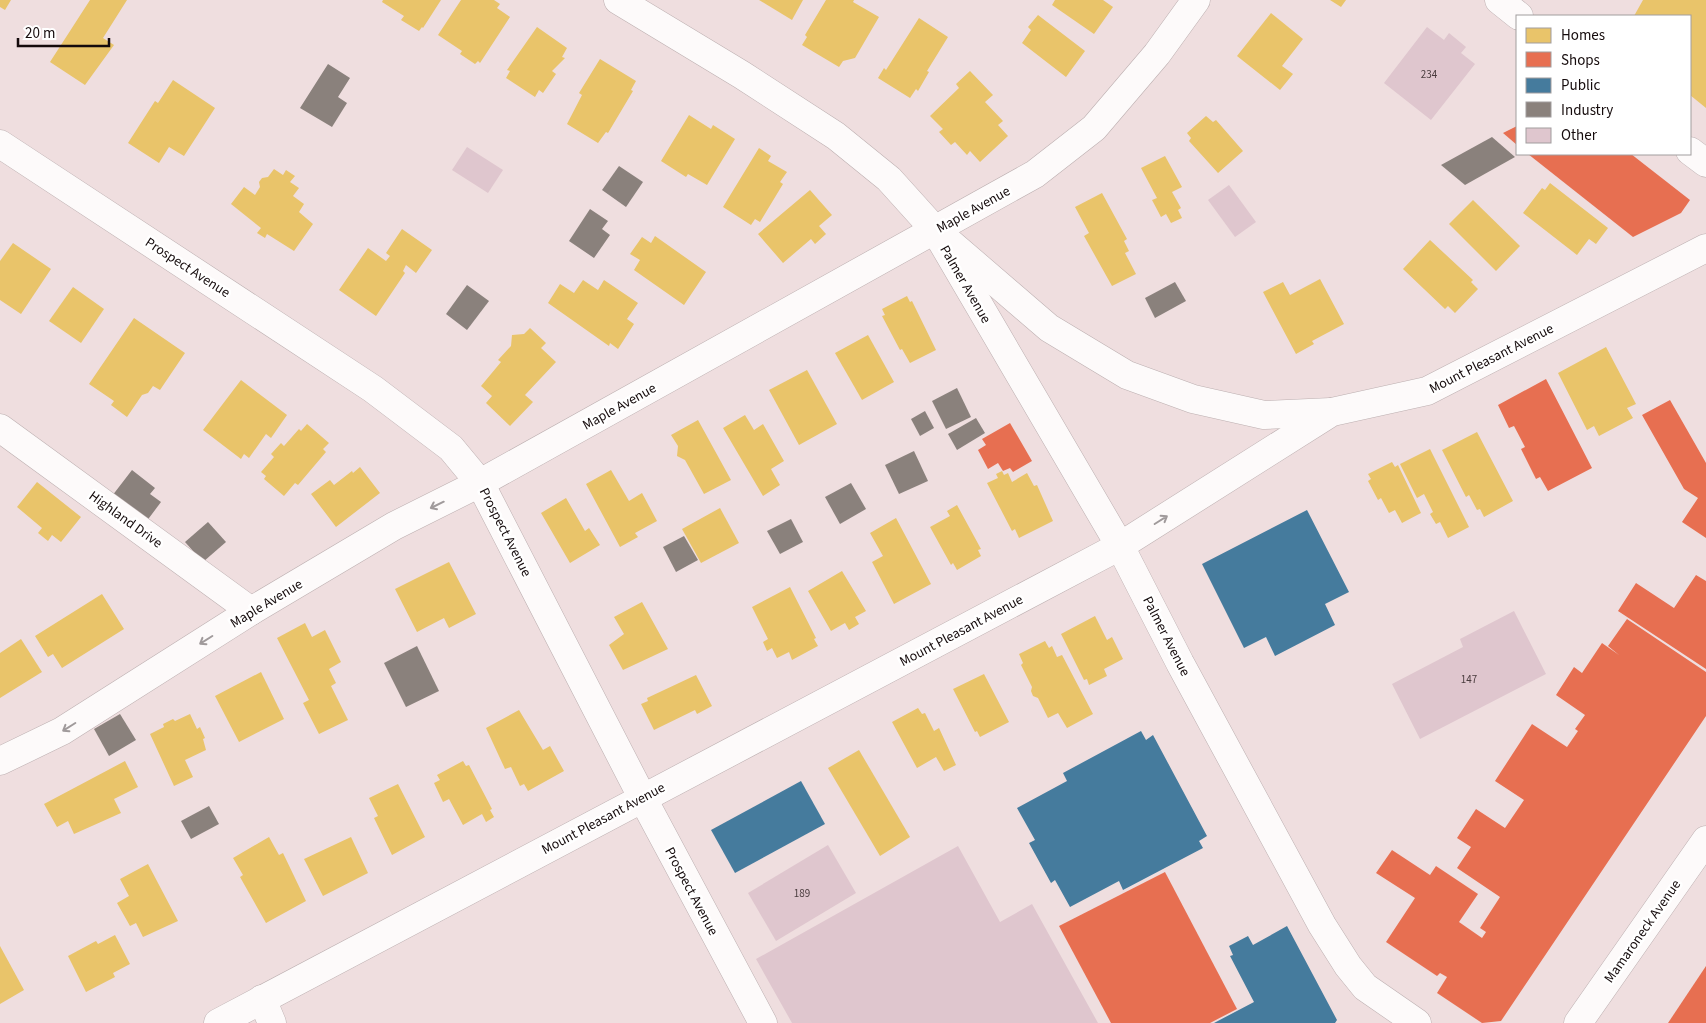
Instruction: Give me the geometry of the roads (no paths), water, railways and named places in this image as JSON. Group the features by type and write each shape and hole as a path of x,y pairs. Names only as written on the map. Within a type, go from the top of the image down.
{"street":[{"name":"Palmer Avenue","path":"618,0 742,74 836,136 889,179 935,230 1049,328 1128,375 1193,399 1264,415 1332,412"},
{"name":"Maple Avenue","path":"0,761 62,731 251,611 394,526 480,483 1035,174 1094,128 1157,54 1196,0"},
{"path":"1499,0 1518,15"},
{"name":"Prospect Avenue","path":"0,144 373,389 451,448 480,483 642,797 763,1023"},
{"path":"1691,151 1706,163"},
{"name":"Palmer Avenue","path":"935,230 1120,546 1180,663 1322,925 1352,972 1365,987 1417,1023"},
{"name":"Mount Pleasant Avenue","path":"218,1023 267,1011 642,797 1120,546 1332,412 1426,391 1706,248"},
{"name":"Highland Drive","path":"0,428 251,611"},
{"name":"Mamaroneck Avenue","path":"1578,1023 1706,840"}]}
